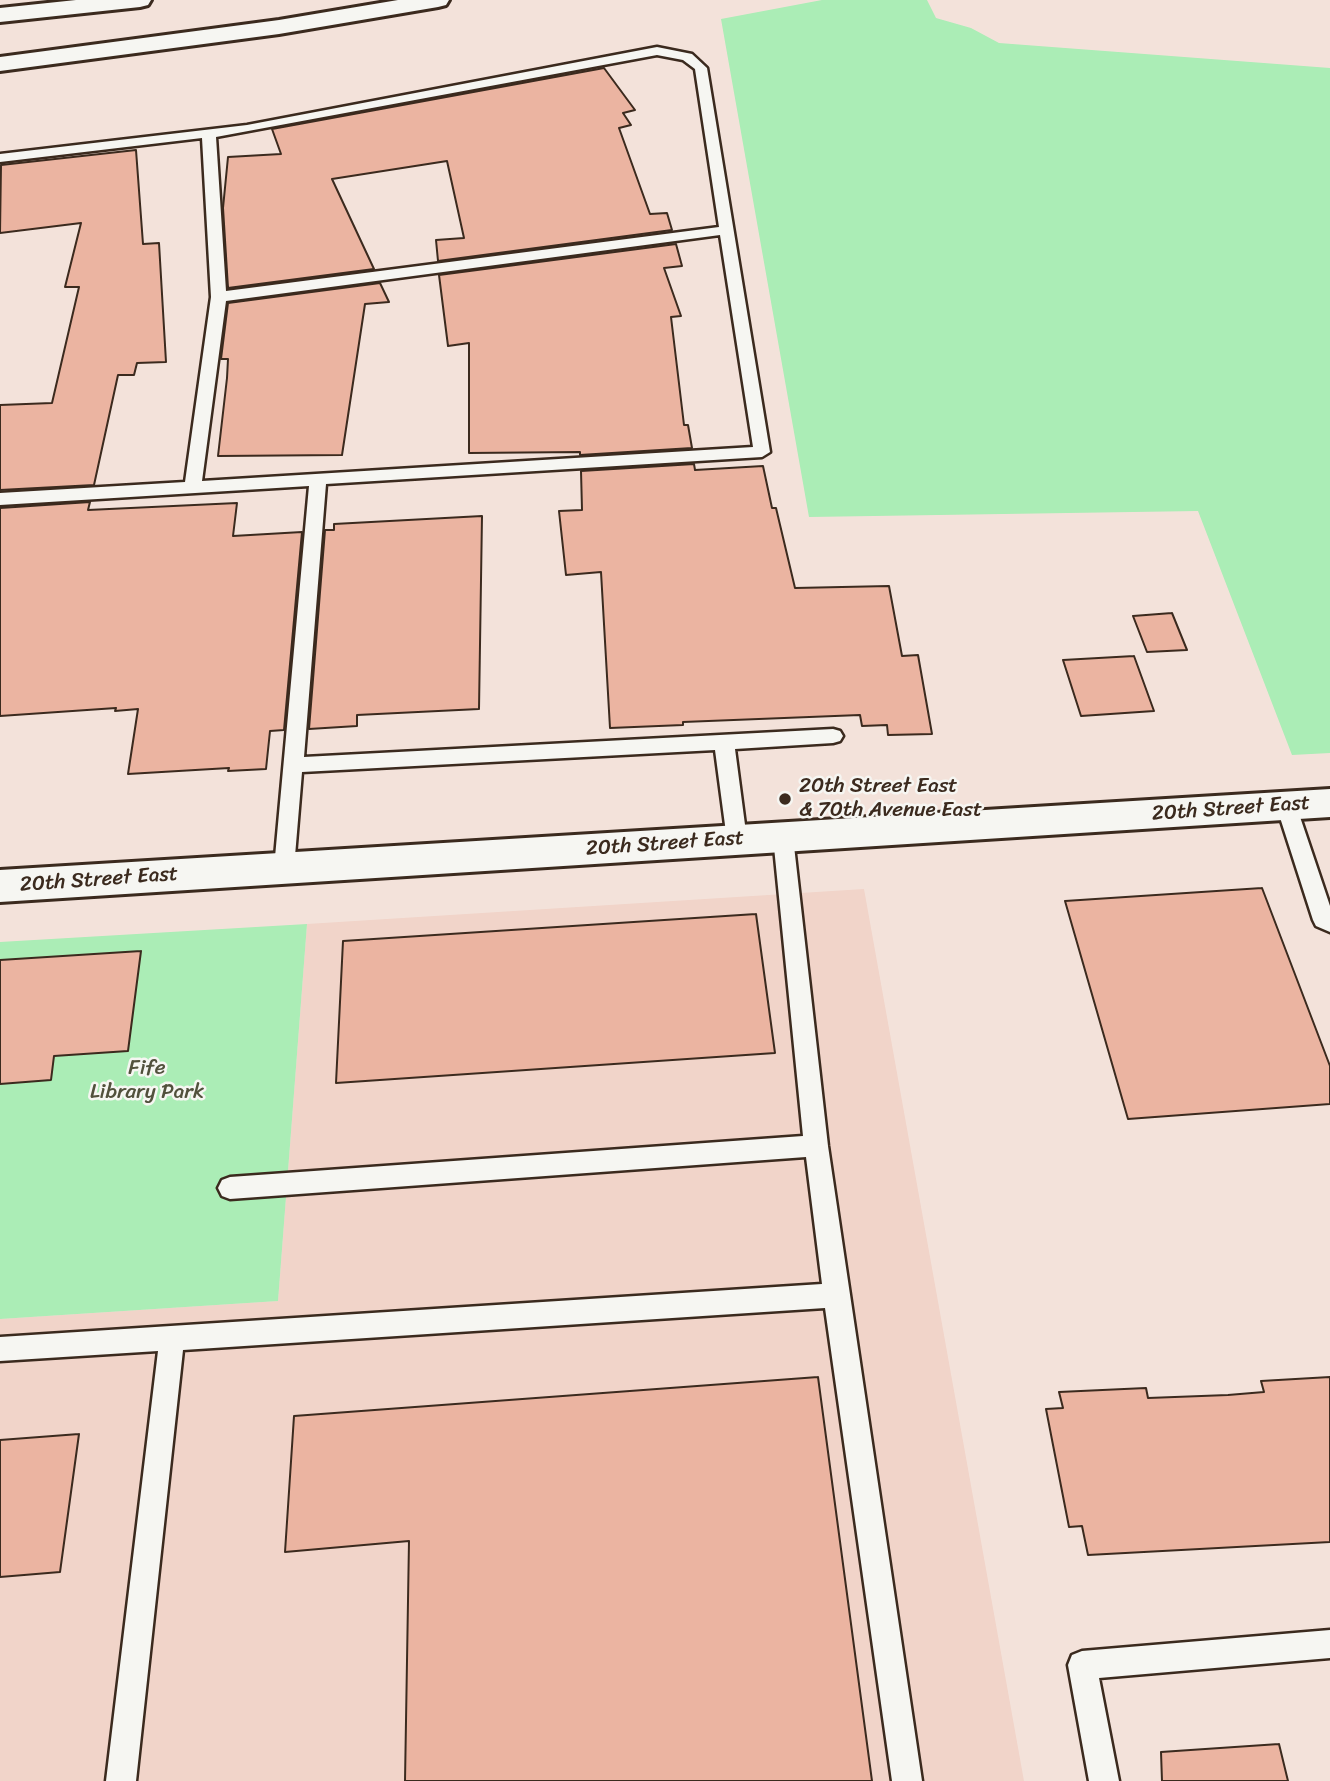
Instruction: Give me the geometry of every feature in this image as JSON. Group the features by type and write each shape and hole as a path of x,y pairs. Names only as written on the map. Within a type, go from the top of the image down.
{"main road":[{"path":"0,15 140,0"},
{"path":"0,64 279,27 438,0"},
{"name":"20th Street East","path":"0,886 1330,803"}],"lane":[{"path":"0,158 261,127 657,51 674,52 687,57 701,68 762,452 0,499"},
{"path":"193,487 219,297 209,134"},
{"path":"219,297 727,230"},
{"path":"284,868 318,479"},
{"path":"293,765 833,736"},
{"path":"724,741 737,840"},
{"path":"1286,805 1324,920 1330,923"},
{"path":"783,837 836,1295 907,1781"},
{"path":"230,1188 817,1146"},
{"path":"0,1349 836,1295"},
{"path":"121,1781 172,1337"},
{"path":"1104,1781 1082,1665 1330,1644"}],"shaded area":[{"path":"864,889 1024,1781 0,1781 0,1319 278,1301 307,924"}],"green space":[{"path":"822,0 927,0 936,18 971,28 999,43 1330,68 1330,753 1292,755 1198,511 809,517 721,19"},
{"name":"Fife Library Park","path":"307,924 278,1301 0,1319 0,942"}],"building":[{"path":"604,68 635,110 623,113 631,125 619,128 650,214 667,213 672,230 438,261 436,240 464,238 447,161 332,179 374,269 228,288 223,208 228,157 281,154 272,129"},
{"path":"136,150 143,244 159,243 166,362 137,363 134,375 118,375 94,485 0,490 0,405 52,403 79,287 65,287 81,223 0,233 1,165"},
{"path":"676,244 682,266 664,268 681,316 671,317 684,425 688,425 692,448 580,455 580,452 469,453 469,343 448,346 439,275"},
{"path":"380,283 389,302 365,304 342,455 218,456 227,378 228,359 221,359 228,303"},
{"path":"694,464 695,470 763,466 795,588 889,586 902,656 918,655 932,734 888,735 887,725 862,726 860,715 683,722 683,725 610,728 601,572 566,575 559,511 582,510 581,471"},
{"path":"90,502 88,510 237,503 233,536 302,532 284,730 270,731 266,769 228,771 229,768 128,774 138,709 115,711 116,708 0,716 0,508"},
{"path":"482,516 479,709 357,715 357,726 309,729 325,530 334,530 334,524"},
{"path":"1172,613 1187,650 1147,652 1133,616"},
{"path":"1134,656 1154,711 1081,716 1063,660"},
{"path":"1262,888 1330,1066 1330,1104 1128,1119 1065,901"},
{"path":"756,914 775,1053 336,1083 343,941"},
{"path":"141,951 128,1051 54,1056 51,1080 0,1084 0,960"},
{"path":"818,1377 872,1781 405,1781 409,1541 285,1552 294,1416"},
{"path":"1330,1377 1330,1542 1088,1555 1082,1526 1069,1527 1046,1409 1063,1408 1059,1392 1146,1388 1148,1398 1228,1395 1264,1392 1261,1381"},
{"path":"79,1434 60,1572 0,1577 0,1440"},
{"path":"1279,1744 1288,1781 1162,1781 1161,1752"}],"place":[{"name":"20th Street East & 70th Avenue East","path":"785,799"}]}
